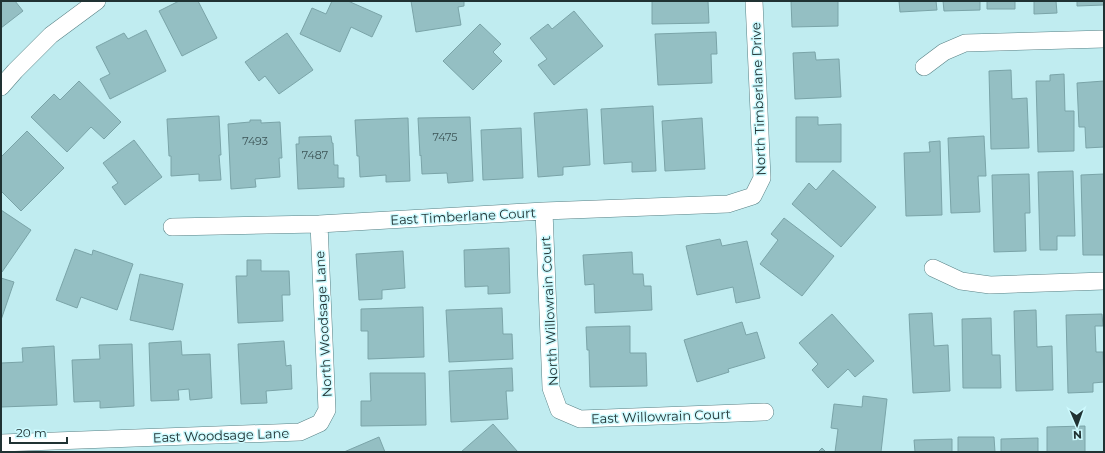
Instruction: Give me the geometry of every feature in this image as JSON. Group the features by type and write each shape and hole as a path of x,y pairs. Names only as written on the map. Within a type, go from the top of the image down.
{"street":[{"path":"1,87 51,35 97,1"},
{"name":"North Timberlane Drive","path":"753,196 762,178 754,1"},
{"path":"924,68 944,52 965,43 1104,39"},
{"name":"East Timberlane Court","path":"172,227 318,224 544,211 728,204 753,196"},
{"name":"North Willowrain Court","path":"544,211 551,388 559,410"},
{"name":"North Woodsage Lane","path":"318,224 327,410 320,423"},
{"path":"933,268 961,281 990,285 1104,281"},
{"name":"East Willowrain Court","path":"559,410 580,419 765,412"},
{"name":"East Woodsage Lane","path":"1,443 300,432 320,423"}],"building":[{"path":"1,1 15,1 23,11 1,28"},
{"path":"179,1 198,1 217,38 182,56 159,11"},
{"path":"332,1 348,1 382,16 372,37 351,27 340,52 300,34 312,8 326,14"},
{"path":"411,1 464,1 464,6 458,7 461,25 416,32"},
{"path":"652,1 708,1 709,23 652,24"},
{"path":"791,1 838,1 838,26 792,27"},
{"path":"899,1 936,1 937,10 900,12"},
{"path":"943,1 980,1 980,10 944,11"},
{"path":"987,1 1015,1 1015,9 987,9"},
{"path":"1034,1 1056,1 1057,13 1034,14"},
{"path":"1077,1 1104,1 1104,5 1077,6"},
{"path":"574,11 603,46 554,85 538,65 547,59 530,38 548,24 552,29"},
{"path":"480,24 501,44 493,52 502,61 473,90 443,61"},
{"path":"146,30 166,71 110,99 100,79 110,74 96,47 124,33 128,39"},
{"path":"716,32 717,54 711,54 712,83 658,85 655,34"},
{"path":"287,33 313,70 279,94 265,76 259,81 245,62"},
{"path":"815,52 816,60 839,59 841,97 795,99 793,53"},
{"path":"1011,70 1012,99 1027,98 1029,148 991,149 989,71"},
{"path":"1064,74 1065,111 1074,111 1074,151 1038,152 1036,81 1050,81 1050,75"},
{"path":"79,81 121,122 104,139 91,127 67,152 31,117 54,94 60,100"},
{"path":"1104,81 1104,147 1086,148 1085,127 1079,127 1077,83"},
{"path":"653,106 656,171 632,172 632,162 604,164 601,109"},
{"path":"587,109 590,165 563,167 563,175 538,177 534,113"},
{"path":"219,116 221,155 219,155 221,180 199,181 199,174 171,176 171,156 169,156 167,119"},
{"path":"470,117 473,181 448,183 447,173 422,174 418,118"},
{"path":"796,117 818,117 818,125 841,124 841,162 796,162"},
{"path":"408,118 410,181 386,182 386,175 360,177 355,120"},
{"path":"702,118 705,169 665,171 662,121"},
{"path":"250,120 261,120 261,123 280,122 282,158 279,158 280,177 255,179 256,187 231,189 228,124 250,122"},
{"path":"521,128 523,178 483,180 481,130"},
{"path":"27,131 64,168 21,211 1,191 1,157"},
{"path":"331,136 333,143 334,165 338,165 338,178 344,178 344,187 298,189 296,144 299,144 299,137"},
{"path":"984,136 986,176 978,176 980,212 951,213 948,138"},
{"path":"134,140 162,177 125,205 112,187 118,183 103,163"},
{"path":"940,141 942,215 906,216 904,153 930,152 929,142"},
{"path":"833,170 876,207 841,247 792,204 809,183 816,190"},
{"path":"1073,171 1075,236 1057,236 1057,250 1040,250 1038,172"},
{"path":"1029,174 1030,213 1025,213 1026,251 994,252 992,175"},
{"path":"1104,174 1104,255 1083,255 1081,175"},
{"path":"1,210 31,230 2,272 1,271"},
{"path":"784,218 834,256 802,296 760,264 778,240 771,234"},
{"path":"720,239 722,246 747,241 760,298 736,303 733,287 697,295 686,246"},
{"path":"509,248 510,293 488,294 488,286 465,287 464,250"},
{"path":"75,249 92,255 93,250 133,264 117,310 81,297 77,308 56,300"},
{"path":"403,251 405,288 382,290 382,299 359,300 356,254"},
{"path":"632,252 633,274 643,274 644,286 651,286 652,310 595,313 594,284 585,285 583,255"},
{"path":"247,260 261,260 261,271 289,271 290,295 282,295 283,321 238,323 236,276 247,276"},
{"path":"140,274 183,284 173,330 130,320"},
{"path":"1,278 14,282 1,320"},
{"path":"423,307 424,357 368,359 368,331 361,331 361,309"},
{"path":"502,308 503,334 512,334 513,359 449,362 446,310"},
{"path":"1036,310 1037,347 1052,346 1053,390 1016,391 1014,311"},
{"path":"932,313 934,346 948,345 950,391 913,393 909,314"},
{"path":"832,314 874,361 855,377 848,369 828,388 812,370 818,364 799,343"},
{"path":"1102,314 1103,326 1095,326 1096,352 1103,352 1104,382 1093,383 1093,392 1068,393 1066,315"},
{"path":"991,318 992,355 1000,355 1001,388 963,388 962,319"},
{"path":"742,322 746,335 757,332 765,358 728,369 729,372 697,382 684,340"},
{"path":"630,326 630,353 646,353 647,386 590,387 589,350 587,350 586,327"},
{"path":"181,341 182,355 210,354 212,398 190,400 189,389 178,390 179,400 151,401 149,343"},
{"path":"284,341 286,366 291,365 292,389 266,391 267,403 241,404 238,344"},
{"path":"132,344 134,406 100,408 100,401 74,402 72,360 100,359 99,345"},
{"path":"54,346 57,405 1,407 1,363 23,362 22,348"},
{"path":"512,368 513,391 506,391 508,419 451,422 449,371"},
{"path":"370,373 425,373 426,425 361,426 361,401 371,401"},
{"path":"863,396 887,399 881,452 835,452 838,429 831,428 834,404 862,407"},
{"path":"493,424 518,452 461,452"},
{"path":"1085,426 1085,452 1047,452 1047,427"},
{"path":"379,437 385,452 344,452"},
{"path":"958,437 994,437 995,452 958,452"},
{"path":"1038,438 1038,452 1001,452 1001,439"},
{"path":"952,439 952,452 915,452 914,440"},
{"path":"822,448 826,452 818,452"}]}
